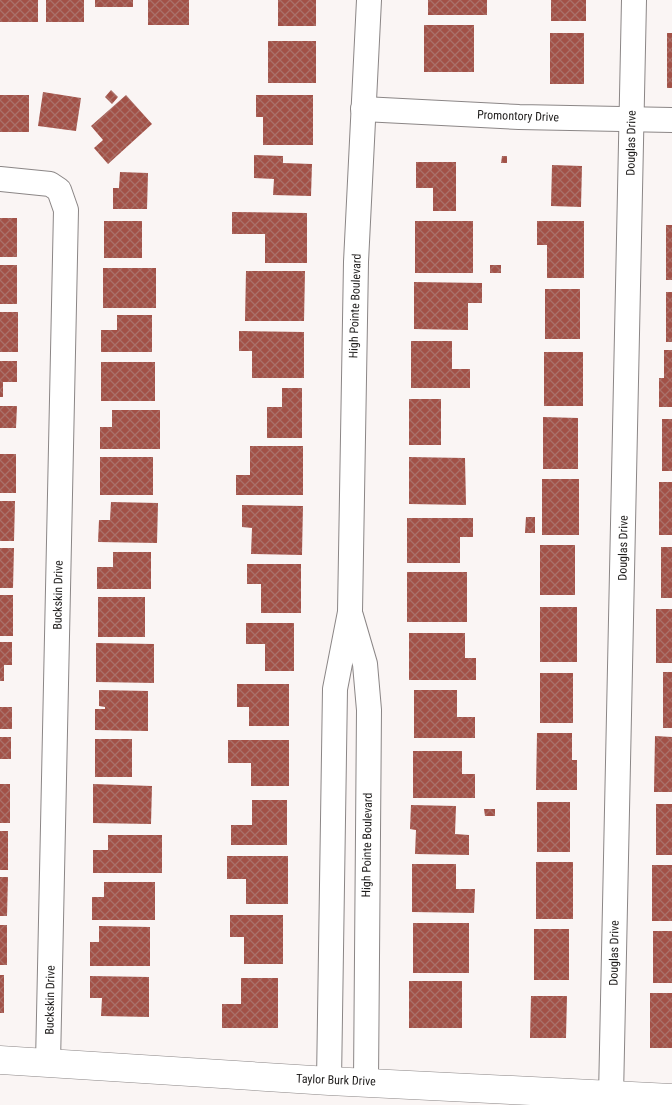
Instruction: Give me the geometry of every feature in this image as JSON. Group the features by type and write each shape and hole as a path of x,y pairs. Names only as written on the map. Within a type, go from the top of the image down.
{"street":[{"name":"High Pointe Boulevard","path":"329,1081 335,689 350,612 354,328 369,0"},
{"name":"Douglas Drive","path":"611,1096 634,0"},
{"name":"Promontory Drive","path":"363,109 672,120"},
{"name":"Buckskin Drive","path":"0,180 50,184 59,190 66,210 48,1063"},
{"name":"High Pointe Boulevard","path":"350,612 365,664 369,710 366,1081"},
{"name":"Taylor Burk Drive","path":"0,1060 329,1081 366,1081 672,1098"}],"building":[{"path":"0,0 38,0 38,22 0,22"},
{"path":"46,0 84,0 84,22 46,22"},
{"path":"95,0 133,0 133,7 95,7"},
{"path":"148,0 189,0 189,25 148,25"},
{"path":"278,0 316,0 316,26 278,26"},
{"path":"428,0 487,0 487,15 428,15"},
{"path":"551,0 586,0 586,21 551,21"},
{"path":"424,25 474,25 474,72 424,72"},
{"path":"550,33 584,33 584,84 550,84"},
{"path":"667,33 672,33 672,88 667,88"},
{"path":"268,41 316,41 316,83 268,83"},
{"path":"111,90 118,97 112,104 105,97"},
{"path":"43,92 81,98 76,131 38,126"},
{"path":"0,95 29,95 29,132 0,132"},
{"path":"126,95 152,124 108,164 94,148 103,140 91,126"},
{"path":"256,95 313,95 313,145 263,145 263,117 256,117"},
{"path":"254,155 283,156 283,163 312,164 311,196 273,195 274,179 254,178"},
{"path":"502,156 507,156 507,163 501,163"},
{"path":"416,162 456,162 456,211 433,211 433,188 416,188"},
{"path":"552,165 582,166 581,207 551,206"},
{"path":"120,172 148,173 147,209 113,209 113,188 119,188"},
{"path":"232,212 307,213 307,263 265,263 265,234 232,234"},
{"path":"0,218 17,218 17,257 0,257"},
{"path":"104,221 142,221 142,258 104,258"},
{"path":"415,221 473,221 473,273 415,273"},
{"path":"537,221 584,221 584,278 547,278 547,245 537,245"},
{"path":"666,225 672,225 672,280 666,280"},
{"path":"0,265 17,265 17,304 0,304"},
{"path":"490,265 501,265 501,273 490,273"},
{"path":"103,268 156,268 156,308 103,308"},
{"path":"246,271 305,271 304,321 245,321"},
{"path":"414,282 482,283 482,303 468,303 468,330 414,329"},
{"path":"545,289 580,289 580,339 545,339"},
{"path":"666,292 672,292 672,342 666,342"},
{"path":"0,312 18,312 18,352 0,352"},
{"path":"117,315 152,315 152,352 101,352 101,330 117,330"},
{"path":"239,331 304,332 304,378 252,378 252,351 239,351"},
{"path":"411,341 452,341 452,369 470,369 470,388 411,388"},
{"path":"664,350 672,350 672,407 659,407 659,378 664,378"},
{"path":"544,352 583,352 583,406 544,406"},
{"path":"0,361 17,361 17,382 3,382 3,397 0,397"},
{"path":"101,362 155,362 155,401 101,401"},
{"path":"282,388 302,388 302,438 267,438 267,407 282,407"},
{"path":"409,399 441,399 441,445 409,445"},
{"path":"0,406 17,406 16,428 0,428"},
{"path":"112,410 160,410 160,449 100,449 100,427 112,427"},
{"path":"543,417 578,418 578,469 543,469"},
{"path":"662,419 672,419 672,471 662,471"},
{"path":"250,446 303,446 303,495 236,495 236,475 250,475"},
{"path":"0,454 16,454 16,493 0,493"},
{"path":"100,457 153,457 153,495 100,495"},
{"path":"409,457 465,458 466,505 409,504"},
{"path":"542,479 579,479 579,535 542,535"},
{"path":"659,482 672,482 672,535 659,535"},
{"path":"0,501 15,501 14,541 0,541"},
{"path":"111,502 158,503 157,543 98,542 99,520 110,520"},
{"path":"242,505 303,506 302,555 251,554 252,528 242,527"},
{"path":"526,517 535,517 535,533 525,533"},
{"path":"407,518 473,518 473,537 460,537 460,563 407,563"},
{"path":"540,545 575,545 575,595 540,595"},
{"path":"661,547 672,547 672,598 661,598"},
{"path":"0,548 14,548 13,588 0,588"},
{"path":"113,552 151,552 151,589 97,589 97,567 113,567"},
{"path":"247,564 301,564 301,613 261,613 261,584 247,584"},
{"path":"407,572 467,572 467,622 407,622"},
{"path":"0,595 13,595 13,636 0,636"},
{"path":"98,597 145,597 145,637 98,637"},
{"path":"540,607 577,607 577,662 540,662"},
{"path":"656,609 672,609 672,663 656,663"},
{"path":"246,623 294,623 294,671 265,671 265,644 246,644"},
{"path":"409,633 465,633 465,658 476,658 476,680 409,680"},
{"path":"0,642 12,642 12,665 4,665 4,681 0,681"},
{"path":"96,643 154,644 154,683 96,682"},
{"path":"663,672 672,672 672,728 663,728"},
{"path":"540,673 573,673 573,723 540,723"},
{"path":"237,684 289,684 289,726 249,726 249,707 237,707"},
{"path":"99,690 148,691 148,731 95,730 95,709 105,709 105,707 99,706"},
{"path":"414,690 457,690 457,717 475,717 475,738 414,738"},
{"path":"0,707 12,707 12,729 0,729"},
{"path":"537,733 572,733 572,760 577,760 577,790 536,790"},
{"path":"655,736 672,737 672,792 654,792"},
{"path":"0,737 11,737 11,759 0,759"},
{"path":"95,739 132,739 132,777 95,777"},
{"path":"228,740 289,740 289,786 251,786 251,763 228,763"},
{"path":"413,751 462,751 462,774 475,774 475,798 413,798"},
{"path":"0,784 10,784 10,823 0,823"},
{"path":"93,784 152,786 151,824 93,823"},
{"path":"252,800 287,800 287,845 231,845 231,825 252,825"},
{"path":"537,802 570,802 570,852 537,852"},
{"path":"656,804 672,804 672,855 656,855"},
{"path":"411,805 456,806 455,834 469,835 469,855 415,854 416,830 410,829"},
{"path":"484,809 495,809 495,816 485,816"},
{"path":"0,831 8,831 8,870 0,870"},
{"path":"108,835 162,835 162,873 93,873 93,850 108,850"},
{"path":"227,856 288,856 288,904 246,904 246,879 227,879"},
{"path":"536,862 573,862 573,919 536,919"},
{"path":"412,864 456,864 456,889 475,889 474,913 412,912"},
{"path":"652,865 672,865 672,921 652,921"},
{"path":"0,877 8,877 7,916 0,916"},
{"path":"104,882 155,882 155,920 92,920 92,897 104,897"},
{"path":"230,915 283,915 283,964 244,964 244,937 230,937"},
{"path":"413,923 469,923 469,973 413,973"},
{"path":"0,925 7,925 7,965 0,965"},
{"path":"99,926 150,927 150,966 90,966 90,942 99,942"},
{"path":"534,929 569,929 569,980 534,980"},
{"path":"653,931 672,931 672,983 653,983"},
{"path":"0,975 4,975 4,1013 0,1013"},
{"path":"90,976 149,977 149,1017 101,1016 102,998 90,998"},
{"path":"241,978 278,978 278,1028 222,1028 222,1004 241,1004"},
{"path":"409,981 462,981 462,1028 409,1028"},
{"path":"650,993 672,993 672,1048 650,1048"},
{"path":"531,996 567,996 566,1038 530,1038"}]}
